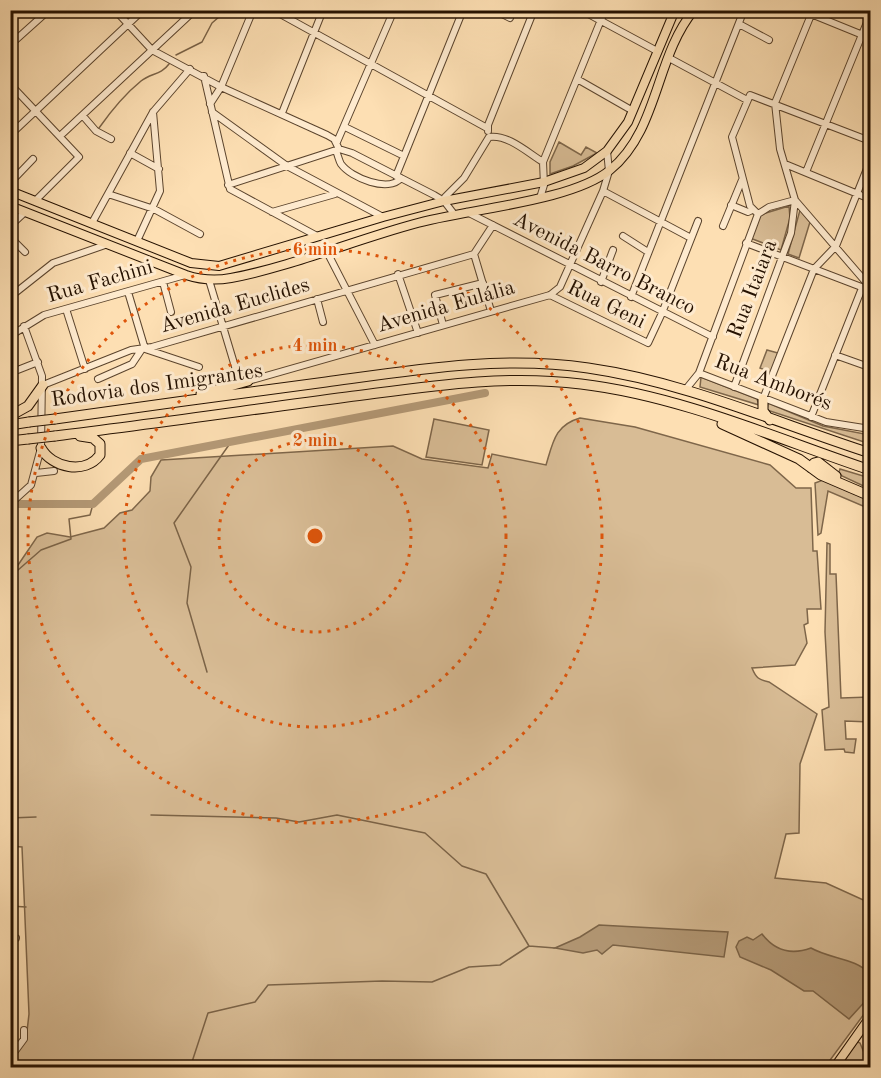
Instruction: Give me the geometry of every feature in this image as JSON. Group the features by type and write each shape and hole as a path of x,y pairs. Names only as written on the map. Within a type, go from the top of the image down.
{"highway":[{"name":"Rodovia dos Imigrantes","path":"10,425 165,403 488,363 540,363 587,368 686,389 870,453"},
{"name":"Rodovia dos Imigrantes","path":"10,441 482,380 581,384 638,393 687,407 870,470"},
{"path":"165,403 248,381"},
{"path":"10,416 28,406 43,385"},
{"path":"763,399 763,411 770,420"},
{"path":"687,407 793,456 811,468 870,496"},
{"path":"41,448 50,461 58,465 73,466 91,463 100,456 100,444 93,438 76,433"},
{"path":"811,468 814,463 818,462 836,476 870,492"},
{"path":"836,476 837,468 843,466 870,476"}],"main road":[{"path":"10,206 186,275 209,280 247,274 454,214 566,191 609,171 625,155 640,132 683,25 694,10"},
{"path":"10,191 191,263 219,267 317,236 444,201 544,182 584,168 606,151 620,136 633,111 673,13"},
{"path":"834,1068 870,1017"},
{"path":"829,1068 846,1043 852,1041"}],"street":[{"path":"115,10 152,51 204,76 221,87 327,135 337,147 343,167 380,187 399,182 404,156 463,10"},
{"path":"10,135 143,10"},
{"path":"60,136 195,10"},
{"path":"210,104 221,87 253,10"},
{"path":"273,10 487,128"},
{"path":"282,113 323,10"},
{"path":"337,147 394,10"},
{"path":"501,10 502,15 510,18"},
{"path":"490,137 487,128 534,10"},
{"path":"580,10 657,51"},
{"path":"540,198 544,182 543,162 605,10"},
{"path":"632,297 744,10"},
{"path":"10,45 45,11"},
{"path":"867,288 836,246 795,200 777,128 775,103 812,12 870,38"},
{"path":"806,172 870,15"},
{"path":"739,24 769,40"},
{"path":"669,58 715,83 749,97 775,103 870,141"},
{"path":"92,224 153,112 190,69"},
{"path":"204,76 228,185 232,192 317,236"},
{"path":"577,79 633,111"},
{"path":"10,84 78,155 78,161 36,200"},
{"path":"686,389 699,373 755,212 742,180 732,137 749,97"},
{"path":"137,241 154,209 160,191 153,112"},
{"path":"211,112 287,166 383,218"},
{"path":"83,116 96,131 111,139"},
{"path":"345,127 404,156"},
{"path":"490,137 509,141 543,162"},
{"path":"444,201 445,197 464,178 482,146 490,137"},
{"path":"228,185 337,147 444,201 454,214"},
{"path":"550,296 557,291 570,266 603,191 609,171 606,151"},
{"path":"130,153 159,169"},
{"path":"10,183 33,159"},
{"path":"763,399 814,269 836,246 870,161"},
{"path":"785,164 870,199"},
{"path":"723,226 742,180"},
{"path":"603,191 692,238"},
{"path":"108,194 154,209 200,234"},
{"path":"272,212 335,194"},
{"path":"731,205 748,212 755,212 795,200"},
{"name":"Rua Itaiara","path":"734,387 792,233 795,200"},
{"name":"Avenida Barro Branco","path":"481,219 484,208"},
{"path":"10,226 25,212"},
{"name":"Avenida Barro Branco","path":"466,212 712,338"},
{"path":"662,313 698,221"},
{"path":"491,311 474,254 493,225"},
{"path":"623,236 648,252"},
{"path":"10,237 25,252"},
{"path":"746,243 867,288"},
{"path":"10,297 53,263 108,244"},
{"path":"326,250 375,345"},
{"path":"601,282 613,250"},
{"name":"Avenida Euclides","path":"43,385 131,350 143,349 223,327 398,274 474,254"},
{"path":"398,274 418,333"},
{"name":"Rua Fachini","path":"10,336 36,318 186,275"},
{"path":"209,280 236,369 248,381"},
{"path":"163,282 171,312"},
{"path":"443,325 435,295 483,283"},
{"path":"811,417 867,288"},
{"path":"128,291 143,349"},
{"name":"Rua Geni","path":"550,296 648,343 662,313"},
{"name":"Avenida Eulália","path":"248,381 550,296"},
{"path":"316,299 323,322"},
{"path":"66,309 85,369"},
{"path":"10,504 26,492 36,473 41,448 43,385 38,362 24,326"},
{"path":"143,349 199,367"},
{"path":"98,380 132,364 143,349"},
{"path":"836,355 866,366"},
{"path":"10,373 38,362"},
{"path":"699,373 699,394"},
{"name":"Rua Amborés","path":"699,373 811,417 842,426 870,429"},
{"path":"36,473 54,471"},
{"path":"10,1058 24,1039 24,1030"}],"shaded area":[{"path":"559,142 581,155 586,147 597,153 573,166 550,174 550,162"},
{"path":"789,206 790,218 781,250 750,238 759,215"},
{"path":"800,210 810,222 799,258 788,254"},
{"path":"767,350 778,353 771,372 760,368"},
{"path":"701,377 757,399 759,405 700,387"},
{"path":"768,403 823,426 870,435 870,444 767,410"},
{"path":"580,418 635,427 770,465 796,488 811,488 813,551 817,551 821,609 807,609 808,623 804,625 807,643 795,665 752,668 758,678 769,682 817,714 800,764 799,833 786,834 775,878 826,883 870,903 870,1006 825,1067 11,1068 11,1060 26,1040 29,1014 22,847 10,846 10,570 16,568 37,537 47,533 70,537 104,528 120,513 132,510 150,491 151,477 161,460 393,446 422,459 488,468 492,454 546,465 553,442 560,430"},
{"path":"434,419 489,430 482,465 426,457"},
{"path":"840,469 870,478 870,489 842,476"},
{"path":"823,480 870,500 870,509 828,491 821,533 818,535 815,483"},
{"path":"827,543 830,544 830,574 836,574 841,698 870,697 870,722 845,721 846,739 856,739 854,753 845,752 844,749 825,750 822,710 829,707 825,632"},
{"path":"599,925 728,932 724,957 613,945 602,954 597,950 583,953 555,948 580,937"},
{"path":"762,934 772,944 784,950 797,951 811,948 858,965 870,974 870,996 849,1019 813,991 804,991 771,970 740,957 736,947 739,941 747,937 753,940"},
{"path":"856,1041 860,1043 870,1067 845,1067 842,1063"}],"waterway":[{"path":"176,55 202,42 212,23 227,10"},
{"path":"99,128 118,103 135,86 169,64"},
{"path":"17,504 93,504 141,459 485,393"},
{"path":"207,672 187,603 191,567 174,523 231,442"},
{"path":"10,577 41,550 71,539 69,519 90,515 93,504"},
{"path":"151,815 276,818 299,822 337,815 425,833 462,866 486,874 529,946"},
{"path":"10,818 36,817"},
{"path":"10,906 26,907"},
{"path":"190,1068 208,1013 255,1002 268,985 382,981 432,982 469,967 500,965 529,946 555,948"}]}
